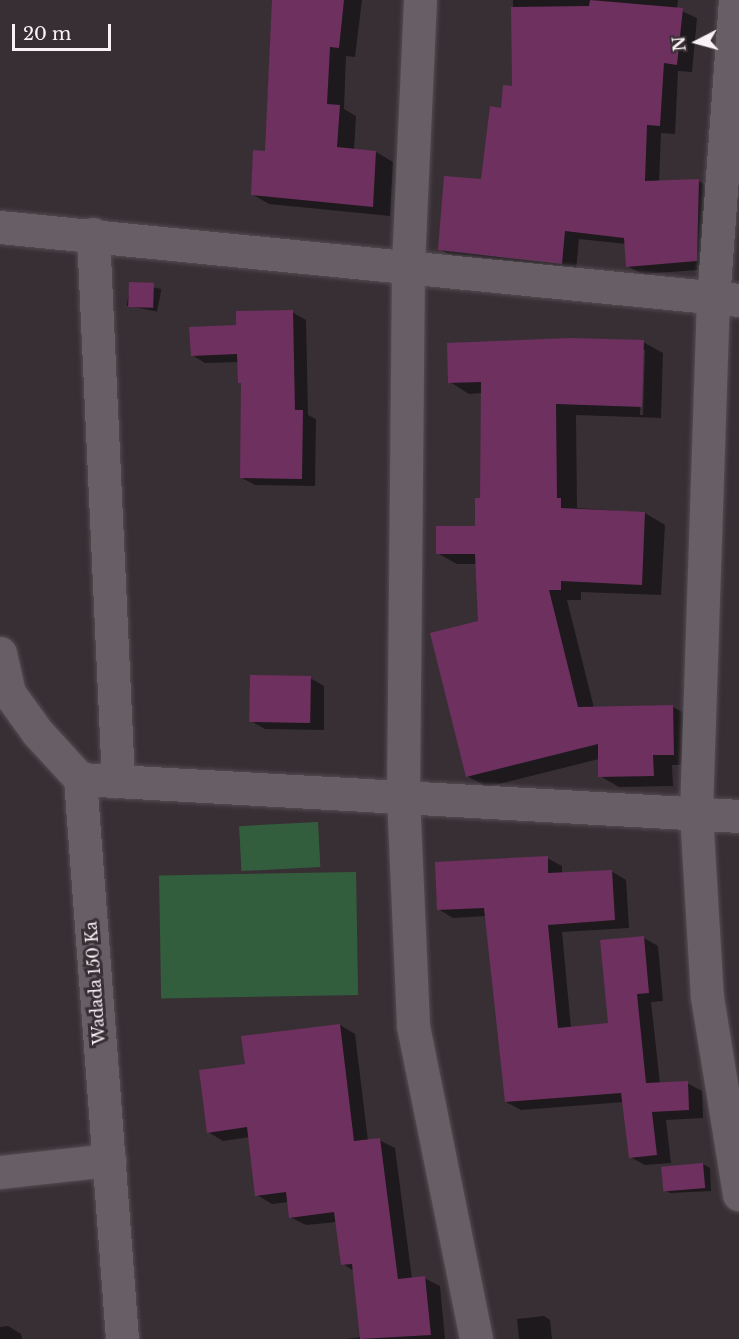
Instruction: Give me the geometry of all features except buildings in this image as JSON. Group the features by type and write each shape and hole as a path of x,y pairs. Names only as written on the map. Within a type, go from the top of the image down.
{"street":[{"path":"420,0 408,266 403,795 413,1026 476,1339"},
{"path":"735,0 726,299 696,813 707,997 739,1194"},
{"path":"0,227 93,234 230,251 408,266 726,299"},
{"path":"93,234 118,781"},
{"path":"0,654 5,693 80,779 403,795 739,816"},
{"name":"Wadada 150 Ka","path":"80,779 122,1339"},
{"path":"0,1172 109,1160"}],"green space":[{"path":"318,822 320,867 241,871 239,826"},
{"path":"356,872 358,995 161,998 159,875"}]}
